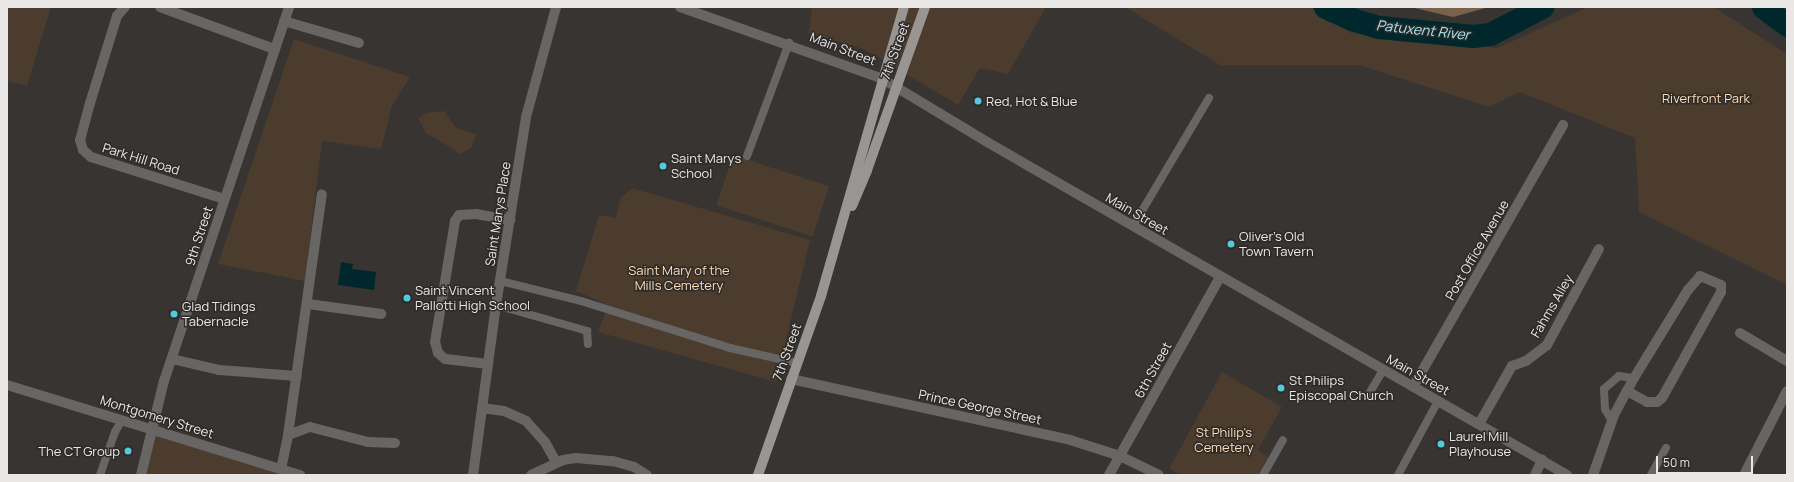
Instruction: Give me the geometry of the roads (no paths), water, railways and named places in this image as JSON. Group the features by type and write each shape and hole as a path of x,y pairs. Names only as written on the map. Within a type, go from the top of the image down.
{"main road":[{"name":"7th Street","path":"758,475 839,238 881,78 904,7"},
{"name":"7th Street","path":"839,238 868,170 925,7"}],"street":[{"name":"Park Hill Road","path":"125,7 117,16 103,60 80,140 82,150 91,157 224,199"},
{"path":"160,7 274,49"},
{"name":"9th Street","path":"140,475 172,359 289,7"},
{"name":"Saint Marys Place","path":"473,475 496,305 526,116 556,7"},
{"name":"Main Street","path":"680,7 789,43 881,78 1220,277 1567,475"},
{"path":"284,21 359,43"},
{"name":"Post Office Avenue","path":"1413,387 1563,125"},
{"path":"281,469 288,435 308,304 322,194"},
{"path":"488,364 445,359 438,353 435,342 457,218 465,213 510,220"},
{"name":"Fahms Alley","path":"1479,424 1512,366 1526,361 1547,345 1599,249"},
{"path":"1593,475 1612,421 1627,391 1688,290 1700,276 1721,285 1721,292 1662,398 1658,402 1647,402 1627,391"},
{"name":"6th Street","path":"1109,475 1220,277"},
{"path":"308,304 381,314"},
{"path":"1740,333 1787,361"},
{"path":"172,359 219,370 297,376"},
{"name":"Prince George Street","path":"791,379 1070,440 1120,456 1159,475"},
{"name":"Montgomery Street","path":"7,385 300,475"},
{"path":"1744,475 1787,392"},
{"path":"482,408 504,411 526,421 545,442 556,462"},
{"path":"288,435 310,427 368,442 395,443"},
{"path":"531,475 556,462 576,458 594,458 634,467 647,475"},
{"path":"1535,475 1542,460"}],"lane":[{"path":"747,156 789,43"},
{"path":"1133,226 1209,98"},
{"path":"500,281 581,301 730,348 797,363"},
{"path":"496,305 587,331 588,344"},
{"path":"1367,398 1383,370"},
{"path":"1612,421 1604,409 1604,389 1619,376 1634,378"},
{"path":"1398,475 1438,401"},
{"path":"100,475 115,432 122,420"},
{"path":"1262,475 1284,440"},
{"path":"1651,475 1666,448"}],"water":[{"path":"341,262 353,264 352,269 376,272 374,290 338,285"}],"waterway":[{"name":"Patuxent River","path":"1325,7 1352,19 1379,27 1473,36 1490,34 1542,7"},
{"name":"Patuxent River","path":"1763,7 1787,25"}],"place":[{"name":"Red, Hot & Blue","path":"978,101"},
{"name":"Saint Marys School","path":"663,166"},
{"name":"Oliver's Old Town Tavern","path":"1231,244"},
{"name":"Saint Vincent Pallotti High School","path":"407,298"},
{"name":"Glad Tidings Tabernacle","path":"174,314"},
{"name":"St Philips Episcopal Church","path":"1281,388"},
{"name":"Laurel Mill Playhouse","path":"1441,444"},
{"name":"The CT Group","path":"128,451"}],"park label":[{"name":"Riverfront Park","path":"1706,98"},
{"name":"Saint Mary of the Mills Cemetery","path":"679,278"},
{"name":"St Philip's Cemetery","path":"1224,440"}]}
